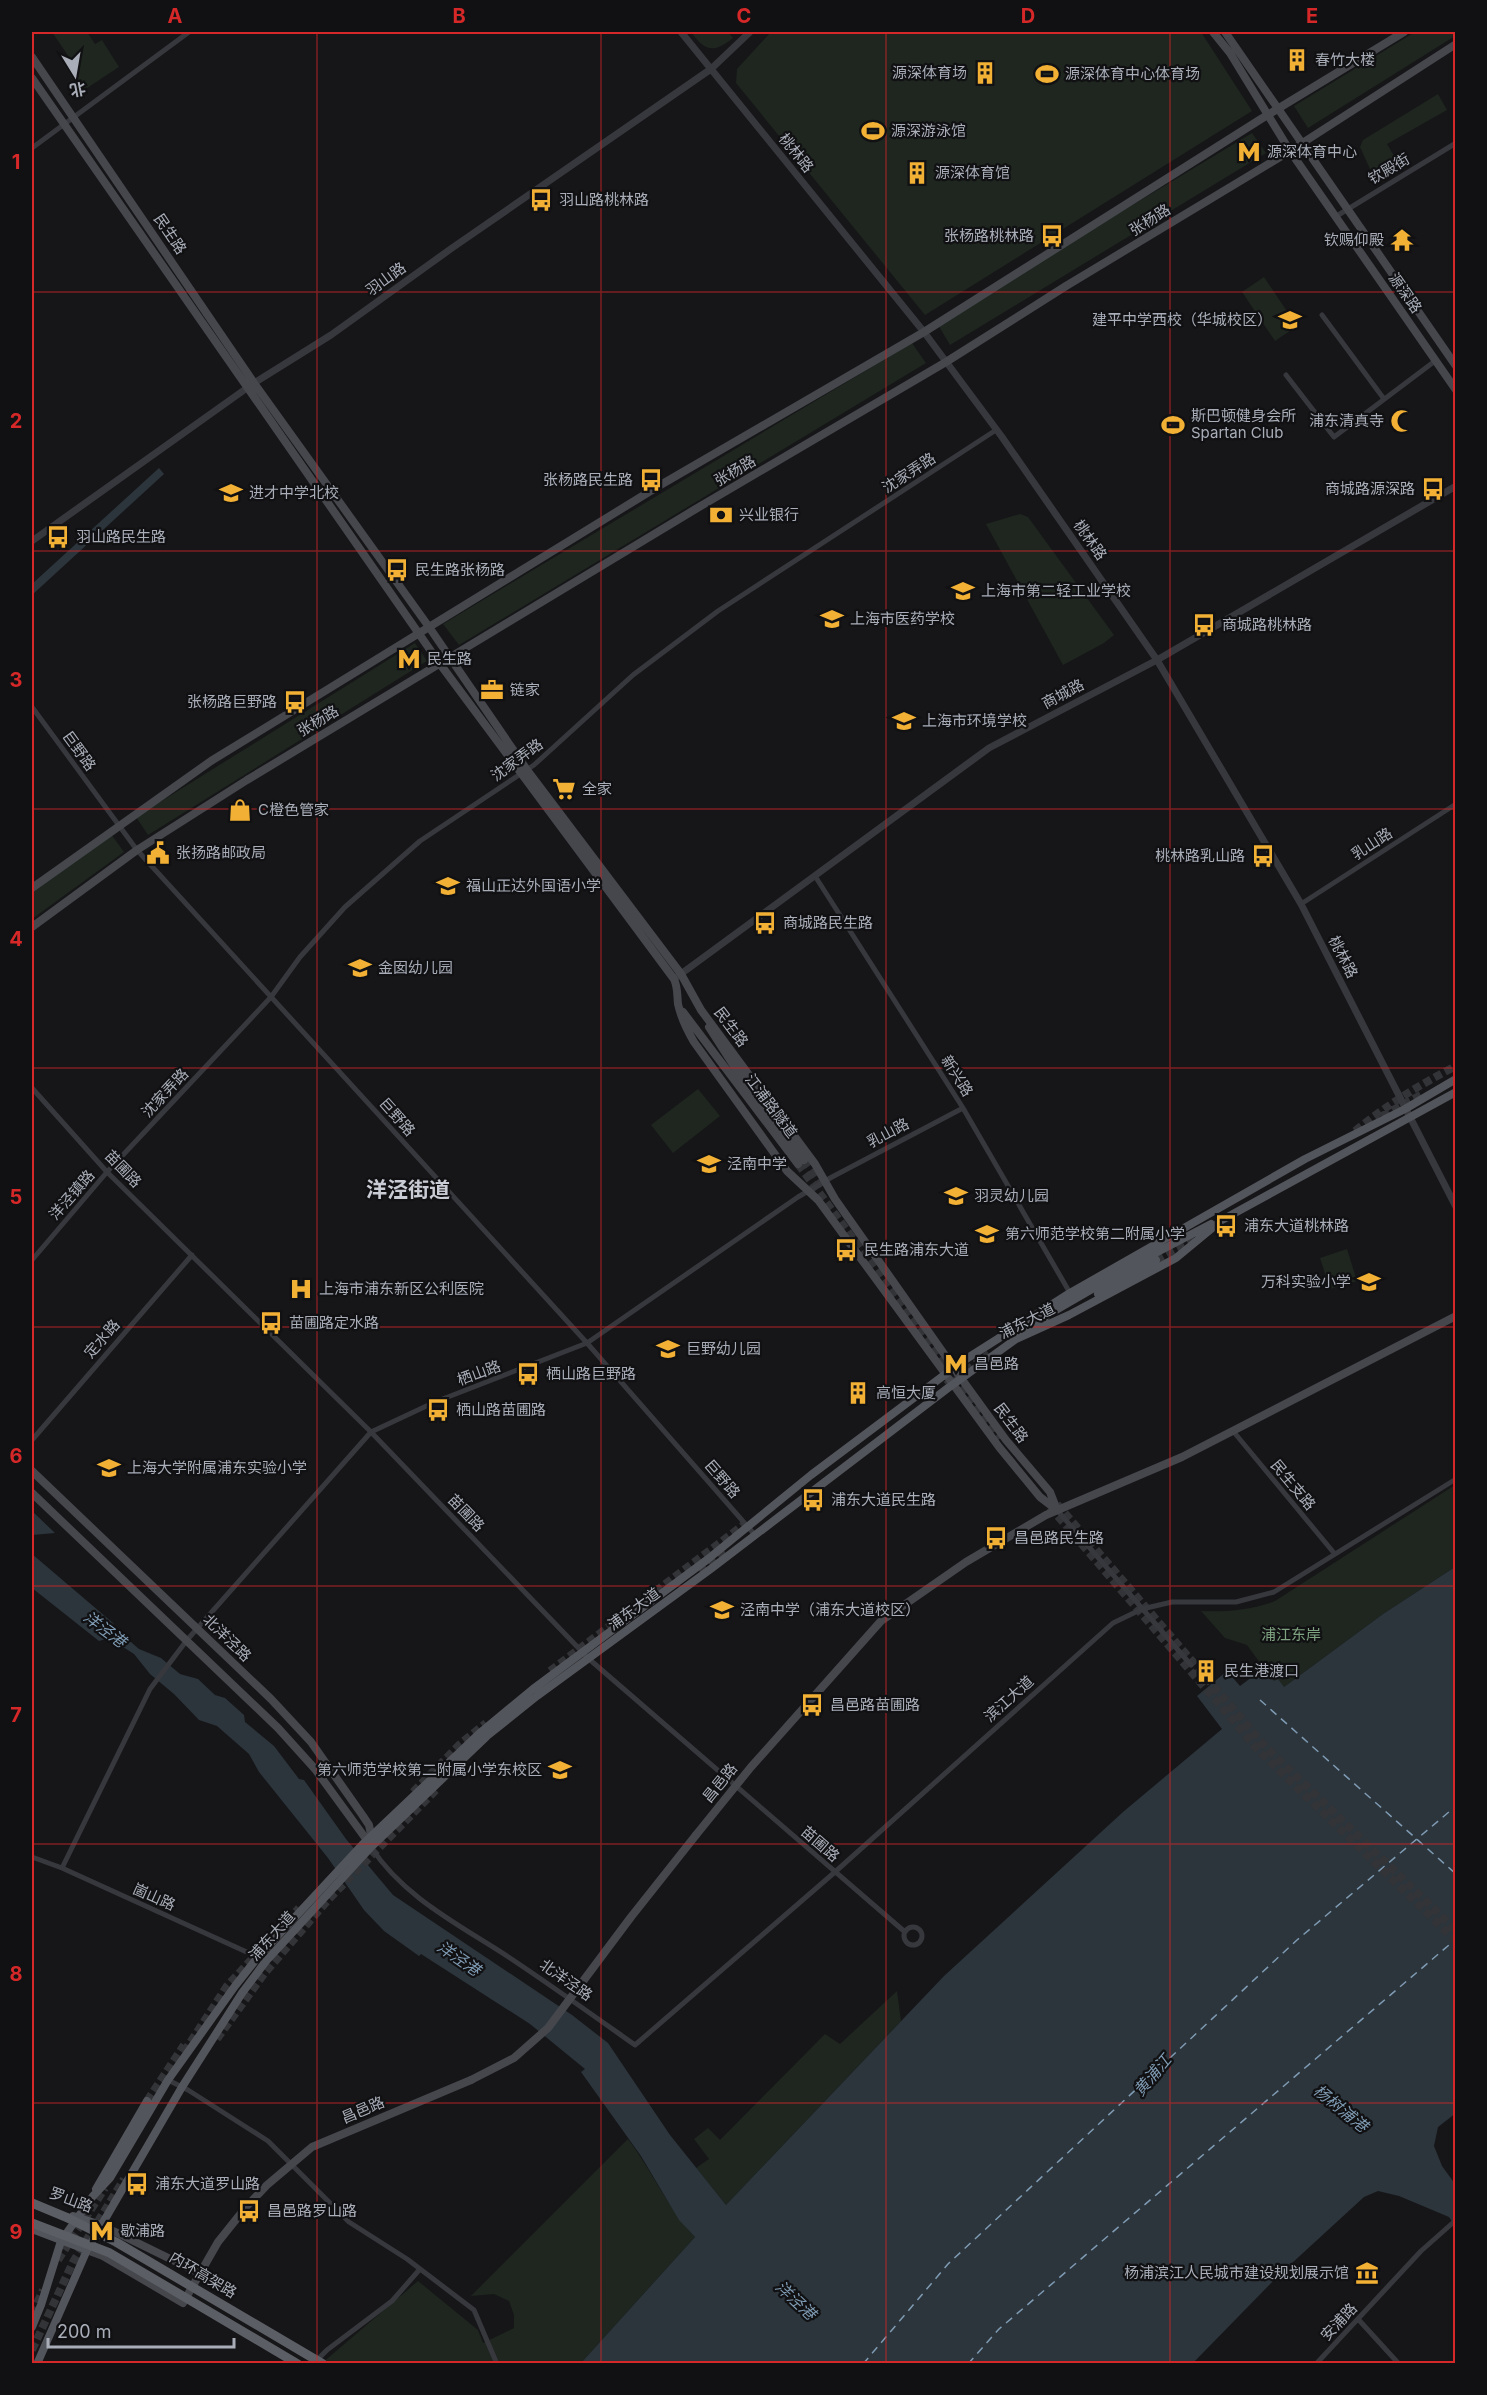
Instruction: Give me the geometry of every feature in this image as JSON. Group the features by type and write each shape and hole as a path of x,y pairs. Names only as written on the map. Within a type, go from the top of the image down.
{"highway":[{"name":"内环高架路","path":"32,2203 73,2218 323,2364"},
{"name":"内环高架路","path":"32,2223 110,2253 298,2364"}],"main road":[{"name":"源深路","path":"1213,32 1269,114 1290,151 1455,390"},
{"name":"源深路","path":"1226,32 1455,366"},
{"name":"张杨路","path":"32,888 211,761 657,488 924,332 1269,114 1404,32"},
{"name":"张杨路","path":"32,927 138,850 247,780 694,510 946,362 1066,286 1290,151 1455,44"},
{"name":"民生路","path":"32,57 255,383 429,627 524,772"},
{"name":"民生路","path":"32,78 247,389 420,631 440,663 678,976 815,1164 835,1199 951,1371 1050,1492 1057,1510"},
{"name":"民生路","path":"678,976 678,1006 694,1042 787,1171 809,1191 951,1371"},
{"name":"江浦路隧道","path":"678,1006 801,1162 715,1037 701,1010"},
{"name":"浦东大道","path":"32,2327 62,2241 73,2218 110,2178 168,2080 235,1986 368,1844 481,1732 582,1652 748,1527 811,1475 951,1371 1016,1326 1305,1159 1405,1109 1455,1080"},
{"name":"浦东大道","path":"368,1844 487,1736 1021,1336 1069,1315 1176,1258 1222,1220 1455,1092"},
{"path":"1021,1336 1049,1314 1143,1259 1200,1228 1222,1220"},
{"path":"1021,1336 1156,1260"},
{"name":"昌邑路","path":"87,2250 102,2256 183,2302 218,2242 246,2207 312,2147 471,2080 514,2058 548,2028 630,1917 735,1786 882,1621 966,1562 1057,1510 1182,1457 1455,1316"},
{"name":"北洋泾路","path":"32,1471 198,1628 271,1699 311,1742 363,1816 368,1844"},
{"name":"北洋泾路","path":"32,1493 278,1728 315,1769 368,1844"},
{"name":"浦东大道","path":"36,2364 87,2250 182,2087 262,1959"},
{"path":"93,2196 104,2173 147,2101"},
{"name":"罗山路","path":"73,2218 101,2225 199,2273"},
{"path":"32,2229 87,2250"}],"street":[{"path":"32,148 189,32"},
{"name":"桃林路","path":"681,32 924,332 996,430 1157,660 1301,904 1455,1208"},
{"name":"羽山路","path":"32,541 255,383 331,335 452,248 711,69 750,32"},
{"name":"钦殿街","path":"1335,216 1455,143"},
{"path":"1322,315 1384,399"},
{"path":"1286,375 1335,437 1435,361"},
{"name":"沈家弄路","path":"107,1172 271,997 300,957 345,907 420,842 524,772 633,675 718,611 996,430"},
{"name":"商城路","path":"678,976 989,748 1157,660 1455,486"},
{"name":"巨野路","path":"32,707 138,850 587,1343 754,1535"},
{"name":"乳山路","path":"1301,904 1455,804"},
{"name":"新兴路","path":"815,876 963,1108 1070,1293"},
{"name":"苗圃路","path":"32,1088 107,1172 371,1432 589,1659 905,1932"},
{"name":"乳山路","path":"825,1180 963,1108"},
{"name":"洋泾镇路","path":"32,1260 107,1172"},
{"name":"栖山路","path":"62,1868 150,1689 187,1640 371,1432 435,1402 587,1343 825,1180"},
{"name":"定水路","path":"32,1440 192,1255"},
{"name":"民生支路","path":"1233,1431 1334,1553"},
{"name":"滨江大道","path":"635,2045 835,1872 1113,1623 1142,1609 1172,1602 1232,1602 1274,1592 1455,1479"},
{"name":"民生路","path":"1057,1510 1191,1665"},
{"name":"北洋泾路","path":"368,1844 392,1876 413,1895 511,1959 635,2045"},
{"name":"崮山路","path":"32,1857 62,1868 262,1959"},
{"path":"168,2080 268,2141 349,2222 420,2269 474,2310 497,2364"},
{"name":"安浦路","path":"1316,2364 1421,2251 1455,2220"},
{"path":"313,2364 327,2350 392,2301 420,2269"},
{"path":"1358,2319 1399,2364"}],"green space":[{"path":"52,32 87,32 95,44 102,40 119,67 81,92 64,65 71,60"},
{"path":"691,32 728,32 733,38 720,46 710,48 701,43"},
{"name":"源深体育中心","path":"771,32 1201,32 1252,111 925,315 736,83 737,69"},
{"path":"1415,32 1455,32 1455,36 1308,128 1294,106"},
{"path":"1438,94 1447,110 1387,144 1396,159 1377,170 1370,169 1360,147 1363,140"},
{"path":"1252,133 1266,153 950,345 937,323"},
{"path":"1264,277 1297,326 1275,341 1242,292"},
{"path":"912,343 926,363 459,645 443,624"},
{"path":"1020,514 1028,517 1114,635 1104,643 1063,665 986,524"},
{"path":"415,643 427,661 148,835 136,817"},
{"path":"111,834 124,852 32,919 32,891"},
{"path":"698,1089 720,1116 673,1153 651,1125"},
{"path":"1347,1249 1357,1281 1330,1289 1320,1258"},
{"name":"浦江东岸","path":"1455,1485 1455,1567 1383,1614 1284,1687 1274,1682 1247,1645 1225,1638 1201,1611 1239,1610 1275,1601"},
{"path":"897,1991 901,2021 726,2205 696,2168 709,2159 694,2139 708,2128 720,2140 825,2034 840,2044"},
{"path":"628,2139 685,2226 695,2237 581,2363 321,2364 418,2281 478,2330 483,2343 514,2328 514,2315 509,2301 494,2294 471,2296"}],"water":[{"path":"159,468 164,474 32,595 32,584"},
{"path":"32,1511 55,1533 32,1535"},
{"path":"32,1554 113,1623 117,1630 139,1649 161,1658 180,1674 198,1679 215,1695 225,1698 244,1715 245,1722 274,1746 299,1779 304,1780 346,1839 393,1895 572,2015 608,2043 670,2135 726,2205 944,1976 1123,1812 1222,1729 1197,1696 1227,1671 1240,1686 1264,1668 1274,1681 1278,1679 1284,1687 1383,1614 1455,1567 1456,2113 1438,2127 1434,2146 1442,2166 1455,2184 1455,2226 1449,2217 1399,2196 1378,2191 1364,2197 1279,2275 1193,2363 581,2363 695,2237 679,2220 641,2156 581,2072 585,2069 530,2024 421,1954 419,1956 384,1931 364,1910 328,1858 259,1772 249,1754 217,1726 199,1720 174,1694 150,1674 134,1654 109,1638 99,1641 32,1588"}],"ferry route":[{"path":"1260,1700 1456,1874"},
{"path":"863,2364 948,2264 1297,1940 1456,1806"},
{"path":"968,2364 999,2329 1456,1939"}],"tunnel":[{"path":"1355,1131 1404,1096 1456,1066"},
{"path":"1382,1116 1421,1095"},
{"path":"804,1160 824,1187"},
{"path":"798,1164 942,1359 998,1440"},
{"path":"1156,1260 1197,1238"},
{"path":"946,1385 989,1354"},
{"path":"1057,1504 1266,1747 1456,1930"},
{"path":"1050,1507 1259,1751 1456,1941"},
{"path":"550,1671 746,1523"},
{"path":"700,1572 728,1551"},
{"path":"413,1792 460,1744 486,1723"},
{"path":"217,2039 264,1974 329,1899 438,1788"},
{"path":"184,2052 227,1986 299,1908"},
{"path":"147,2101 184,2045"},
{"path":"32,2350 73,2262 124,2179"},
{"path":"58,2260 105,2188"},
{"path":"32,2314 43,2290"}],"place":[{"name":"春竹大楼","path":"1297,60"},
{"name":"源深体育场","path":"985,73"},
{"name":"源深体育中心体育场","path":"1047,74"},
{"name":"源深游泳馆","path":"873,131"},
{"name":"源深体育中心","path":"1249,152"},
{"name":"源深体育馆","path":"917,173"},
{"name":"羽山路桃林路","path":"541,200"},
{"name":"张杨路桃林路","path":"1052,236"},
{"name":"钦赐仰殿","path":"1402,240"},
{"name":"建平中学西校（华城校区）","path":"1290,320"},
{"name":"浦东清真寺","path":"1402,421"},
{"name":"斯巴顿健身会所 Spartan Club","path":"1173,425"},
{"name":"张杨路民生路","path":"651,480"},
{"name":"商城路源深路","path":"1433,489"},
{"name":"进才中学北校","path":"231,493"},
{"name":"兴业银行","path":"721,515"},
{"name":"羽山路民生路","path":"58,537"},
{"name":"民生路张杨路","path":"397,570"},
{"name":"上海市第二轻工业学校","path":"963,591"},
{"name":"上海市医药学校","path":"832,619"},
{"name":"商城路桃林路","path":"1204,625"},
{"name":"民生路","path":"409,659"},
{"name":"链家","path":"492,690"},
{"name":"张杨路巨野路","path":"295,702"},
{"name":"上海市环境学校","path":"904,721"},
{"name":"全家","path":"564,789"},
{"name":"C橙色管家","path":"240,810"},
{"name":"张扬路邮政局","path":"158,853"},
{"name":"桃林路乳山路","path":"1263,856"},
{"name":"福山正达外国语小学","path":"448,886"},
{"name":"商城路民生路","path":"765,923"},
{"name":"金囡幼儿园","path":"360,968"},
{"name":"泾南中学","path":"709,1164"},
{"name":"羽灵幼儿园","path":"956,1196"},
{"name":"浦东大道桃林路","path":"1226,1226"},
{"name":"第六师范学校第二附属小学","path":"987,1234"},
{"name":"民生路浦东大道","path":"846,1250"},
{"name":"万科实验小学","path":"1369,1282"},
{"name":"上海市浦东新区公利医院","path":"301,1289"},
{"name":"苗圃路定水路","path":"271,1323"},
{"name":"巨野幼儿园","path":"668,1349"},
{"name":"昌邑路","path":"956,1364"},
{"name":"栖山路巨野路","path":"528,1374"},
{"name":"高恒大厦","path":"858,1393"},
{"name":"栖山路苗圃路","path":"438,1410"},
{"name":"上海大学附属浦东实验小学","path":"109,1468"},
{"name":"浦东大道民生路","path":"813,1500"},
{"name":"昌邑路民生路","path":"996,1538"},
{"name":"泾南中学（浦东大道校区）","path":"722,1610"},
{"name":"民生港渡口","path":"1206,1671"},
{"name":"昌邑路苗圃路","path":"812,1705"},
{"name":"第六师范学校第二附属小学东校区","path":"560,1770"},
{"name":"浦东大道罗山路","path":"137,2184"},
{"name":"昌邑路罗山路","path":"249,2211"},
{"name":"歇浦路","path":"102,2231"},
{"name":"杨浦滨江人民城市建设规划展示馆","path":"1367,2273"}],"district":[{"name":"洋泾街道","path":"408,1190"}],"water label":[{"name":"洋泾港","path":"105,1629"},
{"name":"洋泾港","path":"459,1958"},
{"name":"黄浦江","path":"1152,2075"},
{"name":"杨树浦港","path":"1341,2108"},
{"name":"洋泾港","path":"796,2300"}]}
